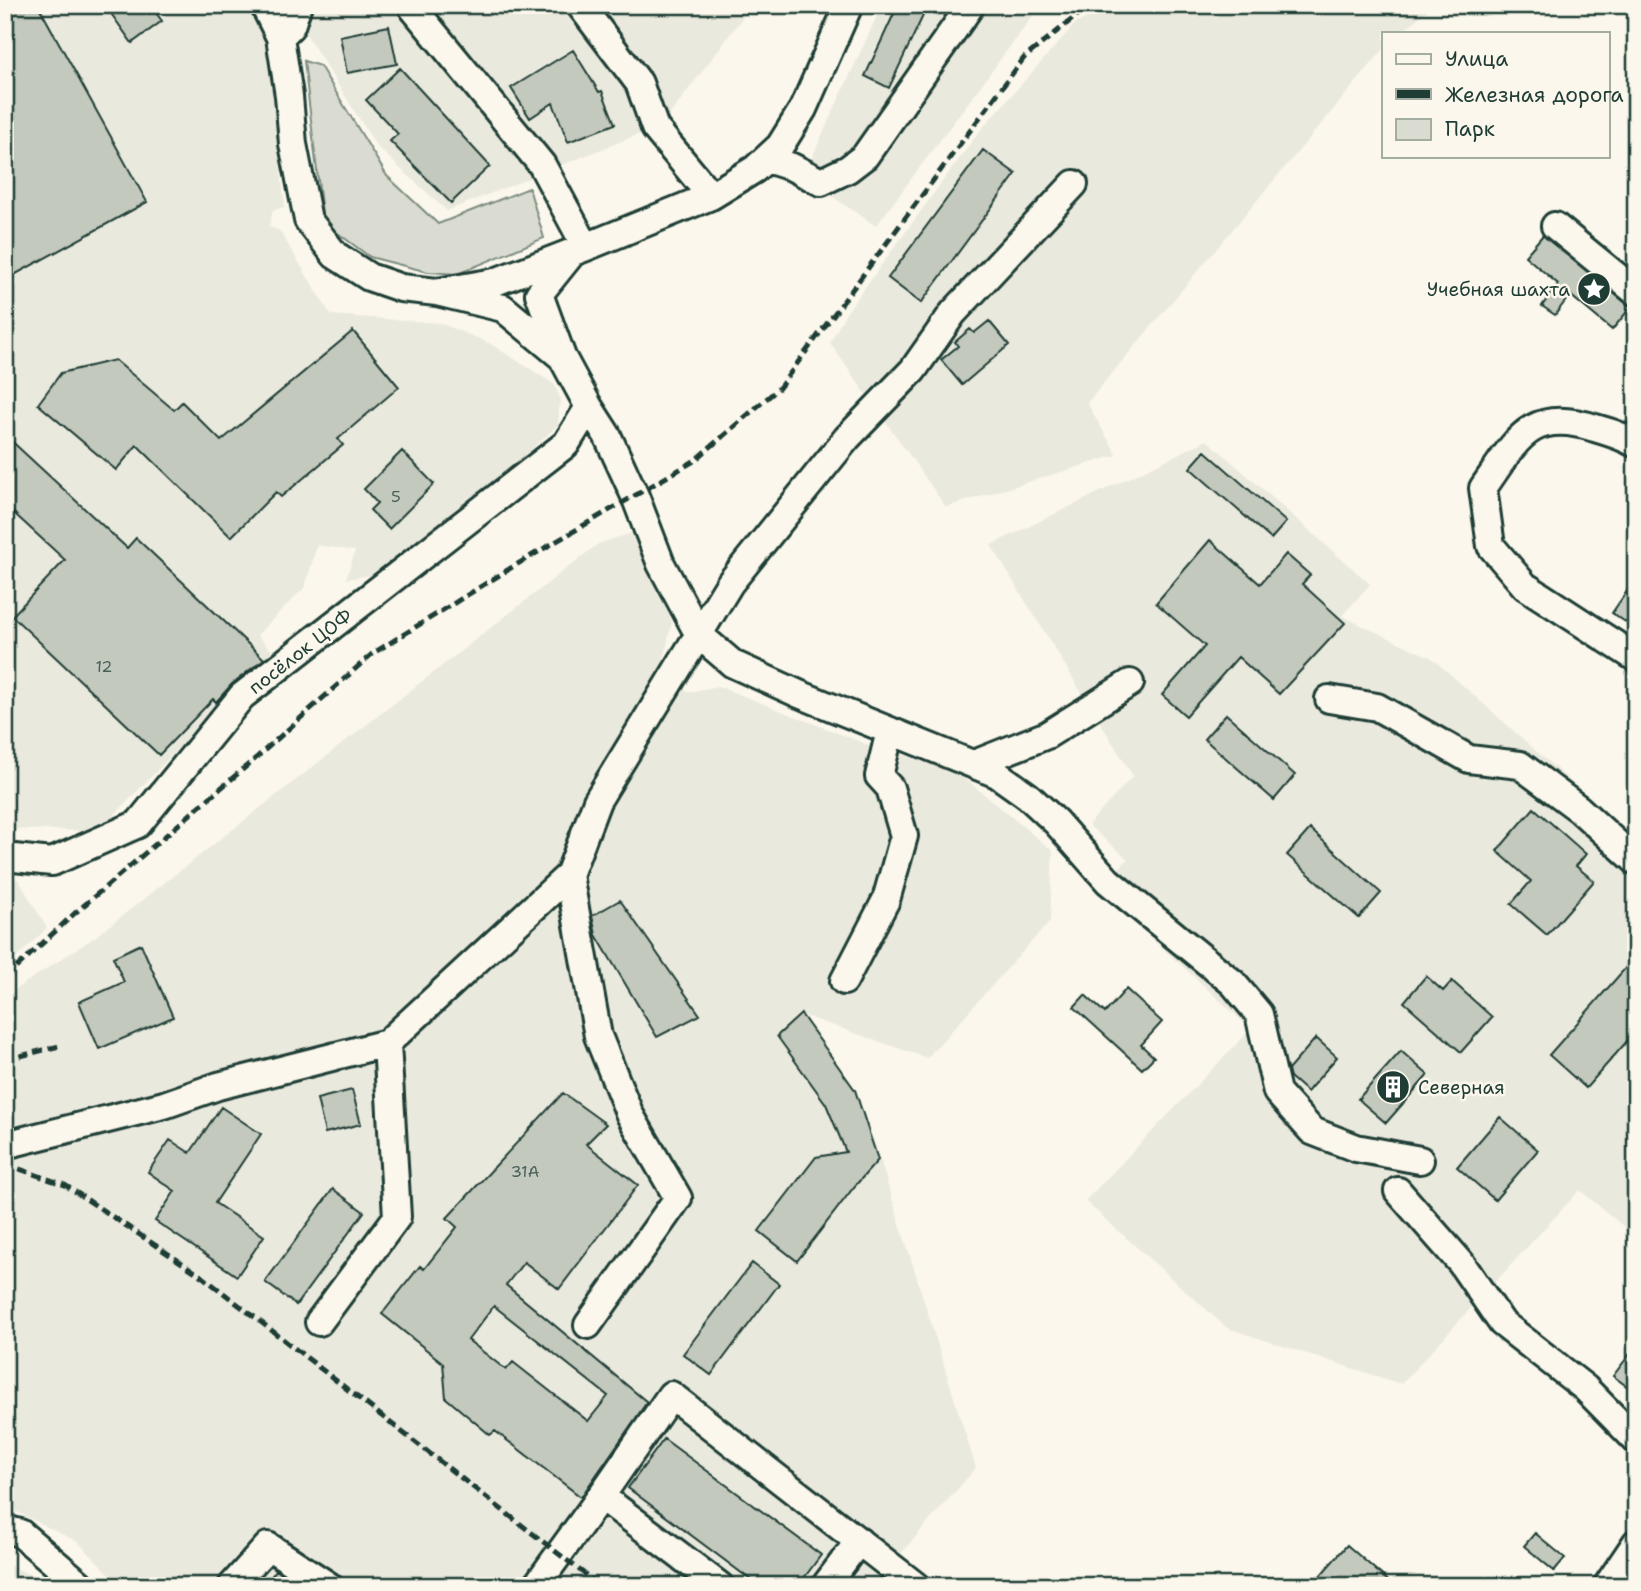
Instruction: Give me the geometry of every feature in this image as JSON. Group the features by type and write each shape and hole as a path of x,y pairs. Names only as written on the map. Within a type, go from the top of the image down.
{"street":[{"path":"264,5 280,37 293,144 307,220 335,255 369,277 401,288 437,292 503,308 562,357"},
{"path":"280,37 290,26 298,5"},
{"path":"580,5 639,83 655,128 711,196"},
{"path":"437,292 495,282 711,196 755,169 780,146 803,110 849,5"},
{"path":"767,159 792,167 821,182 848,169 865,156 971,5"},
{"path":"413,8 542,165 580,249"},
{"path":"13,1143 164,1105 218,1086 387,1043 569,875 597,801 730,583 847,438 913,370 954,313 1074,184"},
{"path":"1555,226 1636,292"},
{"path":"580,249 539,294 562,357 607,435 635,495 661,564 699,635 733,664 799,694 997,774 1028,796 1056,822 1108,880 1233,983 1259,1014 1277,1092 1312,1130 1356,1148 1420,1160"},
{"name":"посёлок ЦОФ","path":"5,857 52,862 138,824 243,696 566,444 589,407"},
{"path":"1633,435 1575,422 1544,422 1517,440 1483,488 1491,546 1525,586 1636,658"},
{"path":"974,764 1047,735 1130,683"},
{"path":"1329,699 1377,707 1469,759 1520,765 1579,809 1636,861"},
{"path":"844,981 886,900 904,836 891,788 879,776 890,731"},
{"path":"569,875 598,1037 630,1115 678,1198 588,1325"},
{"path":"319,1322 397,1217 387,1043"},
{"path":"1398,1191 1461,1263 1502,1323 1585,1388 1636,1440"},
{"path":"536,1586 671,1395 916,1586"},
{"path":"601,1496 720,1586"},
{"path":"5,1529 20,1533 82,1586"},
{"path":"825,1586 859,1541"},
{"path":"1607,1586 1636,1543"},
{"path":"232,1586 268,1546 328,1586"}],"shaded area":[{"path":"5,5 255,5 265,28 285,207 273,210 269,227 279,230 331,315 440,323 489,343 554,384 560,398 558,425 484,493 468,499 391,572 346,579 355,551 317,545 305,587 257,635 272,651 99,831 5,829"},
{"path":"315,5 752,5 662,125 447,211 377,147 301,26"},
{"path":"882,5 1041,5 876,226 803,177"},
{"path":"1112,5 1433,5 1402,32 1382,32 1382,51 1087,403 1117,455 946,507 830,343 844,316 978,133 1075,24"},
{"path":"1207,440 1370,584 1342,616 1432,658 1636,840 1636,1237 1580,1190 1401,1384 1227,1328 1085,1201 1251,1029 1099,890 1128,859 1088,825 1133,776 991,545"},
{"path":"635,532 672,622 660,676 689,692 718,686 881,750 951,767 1053,851 1050,921 927,1058 802,1015 855,1090 878,1153 976,1468 881,1576 893,1586 122,1586 78,1542 5,1506 5,996 95,937 598,544"},
{"path":"5,878 18,879 47,928 5,969"},
{"path":"5,1564 58,1586 5,1586"}],"green space":[{"path":"304,61 320,66 387,176 438,224 529,188 544,238 457,274 428,272 370,257 323,222"}],"building":[{"path":"5,5 38,5 147,202 5,280"},
{"path":"105,5 150,5 162,21 132,43"},
{"path":"898,5 928,5 889,88 865,76"},
{"path":"389,26 397,64 347,73 340,36"},
{"path":"573,50 599,92 602,91 615,124 568,142 553,103 530,118 511,88"},
{"path":"400,68 490,166 451,203 390,141 398,134 366,100"},
{"path":"983,150 1016,174 921,303 888,278"},
{"path":"1543,235 1631,307 1612,330 1570,295 1555,315 1542,306 1558,284 1525,256"},
{"path":"989,321 1009,345 962,385 941,360 958,346 955,342 970,329 974,333"},
{"path":"353,331 399,387 338,439 343,445 281,497 276,492 231,537 137,445 116,470 38,404 61,373 115,360 174,410 182,402 221,441"},
{"path":"5,435 127,548 136,538 264,659 232,684 216,702 213,699 159,755 12,616 65,560 5,505"},
{"path":"402,451 434,484 389,529 370,510 377,503 364,489"},
{"path":"1205,451 1286,522 1271,539 1190,468"},
{"path":"1210,540 1260,584 1286,554 1310,575 1302,584 1345,623 1279,694 1238,657 1186,716 1162,695 1205,646 1156,603"},
{"path":"1636,578 1636,629 1612,613"},
{"path":"1226,714 1295,775 1274,800 1204,739"},
{"path":"1534,808 1586,854 1576,866 1594,881 1547,935 1511,904 1531,881 1497,851"},
{"path":"1310,829 1381,893 1359,918 1287,855"},
{"path":"620,900 700,1015 657,1037 596,935 592,916"},
{"path":"141,944 173,1017 99,1049 79,1002 124,982 113,957"},
{"path":"1636,956 1636,1031 1586,1088 1549,1055"},
{"path":"1426,976 1443,991 1452,981 1492,1017 1461,1052 1404,1002"},
{"path":"1126,989 1162,1022 1141,1045 1154,1057 1142,1069 1074,1007 1085,995 1105,1013"},
{"path":"801,1014 855,1090 878,1160 797,1261 759,1231 816,1157 846,1152 826,1104 777,1036"},
{"path":"1316,1038 1337,1057 1307,1092 1290,1077 1288,1070"},
{"name":"Северная","path":"1401,1051 1428,1075 1386,1123 1358,1099"},
{"path":"352,1090 361,1124 325,1133 317,1099"},
{"path":"563,1093 606,1124 586,1144 638,1185 559,1289 524,1262 506,1285 647,1402 581,1497 495,1431 490,1435 446,1398 443,1363 382,1314 420,1266 424,1269 457,1227 447,1218","holes":["494,1306 608,1396 588,1421 513,1362 506,1370 468,1340"]},
{"path":"221,1107 261,1134 215,1203 264,1236 237,1276 155,1221 175,1191 148,1172 170,1140 190,1153"},
{"path":"1500,1117 1538,1150 1495,1200 1457,1167"},
{"path":"333,1189 364,1212 296,1305 265,1282"},
{"path":"752,1263 779,1284 711,1375 683,1354"},
{"path":"1636,1346 1636,1393 1613,1376"},
{"path":"664,1439 821,1555 798,1586 759,1586 628,1488"},
{"path":"1535,1533 1565,1558 1554,1571 1524,1546"},
{"path":"1347,1545 1394,1586 1311,1586"},
{"path":"276,1570 300,1586 264,1586"}],"railway":[{"path":"5,978 75,913 256,758 372,654 514,566 694,461 779,388 1024,58 1090,5"},
{"path":"5,1060 63,1045"},
{"path":"5,1164 65,1185 203,1277 600,1586"}],"place":[{"name":"Учебная шахта","path":"1594,289"},
{"name":"Северная","path":"1393,1087"}]}
